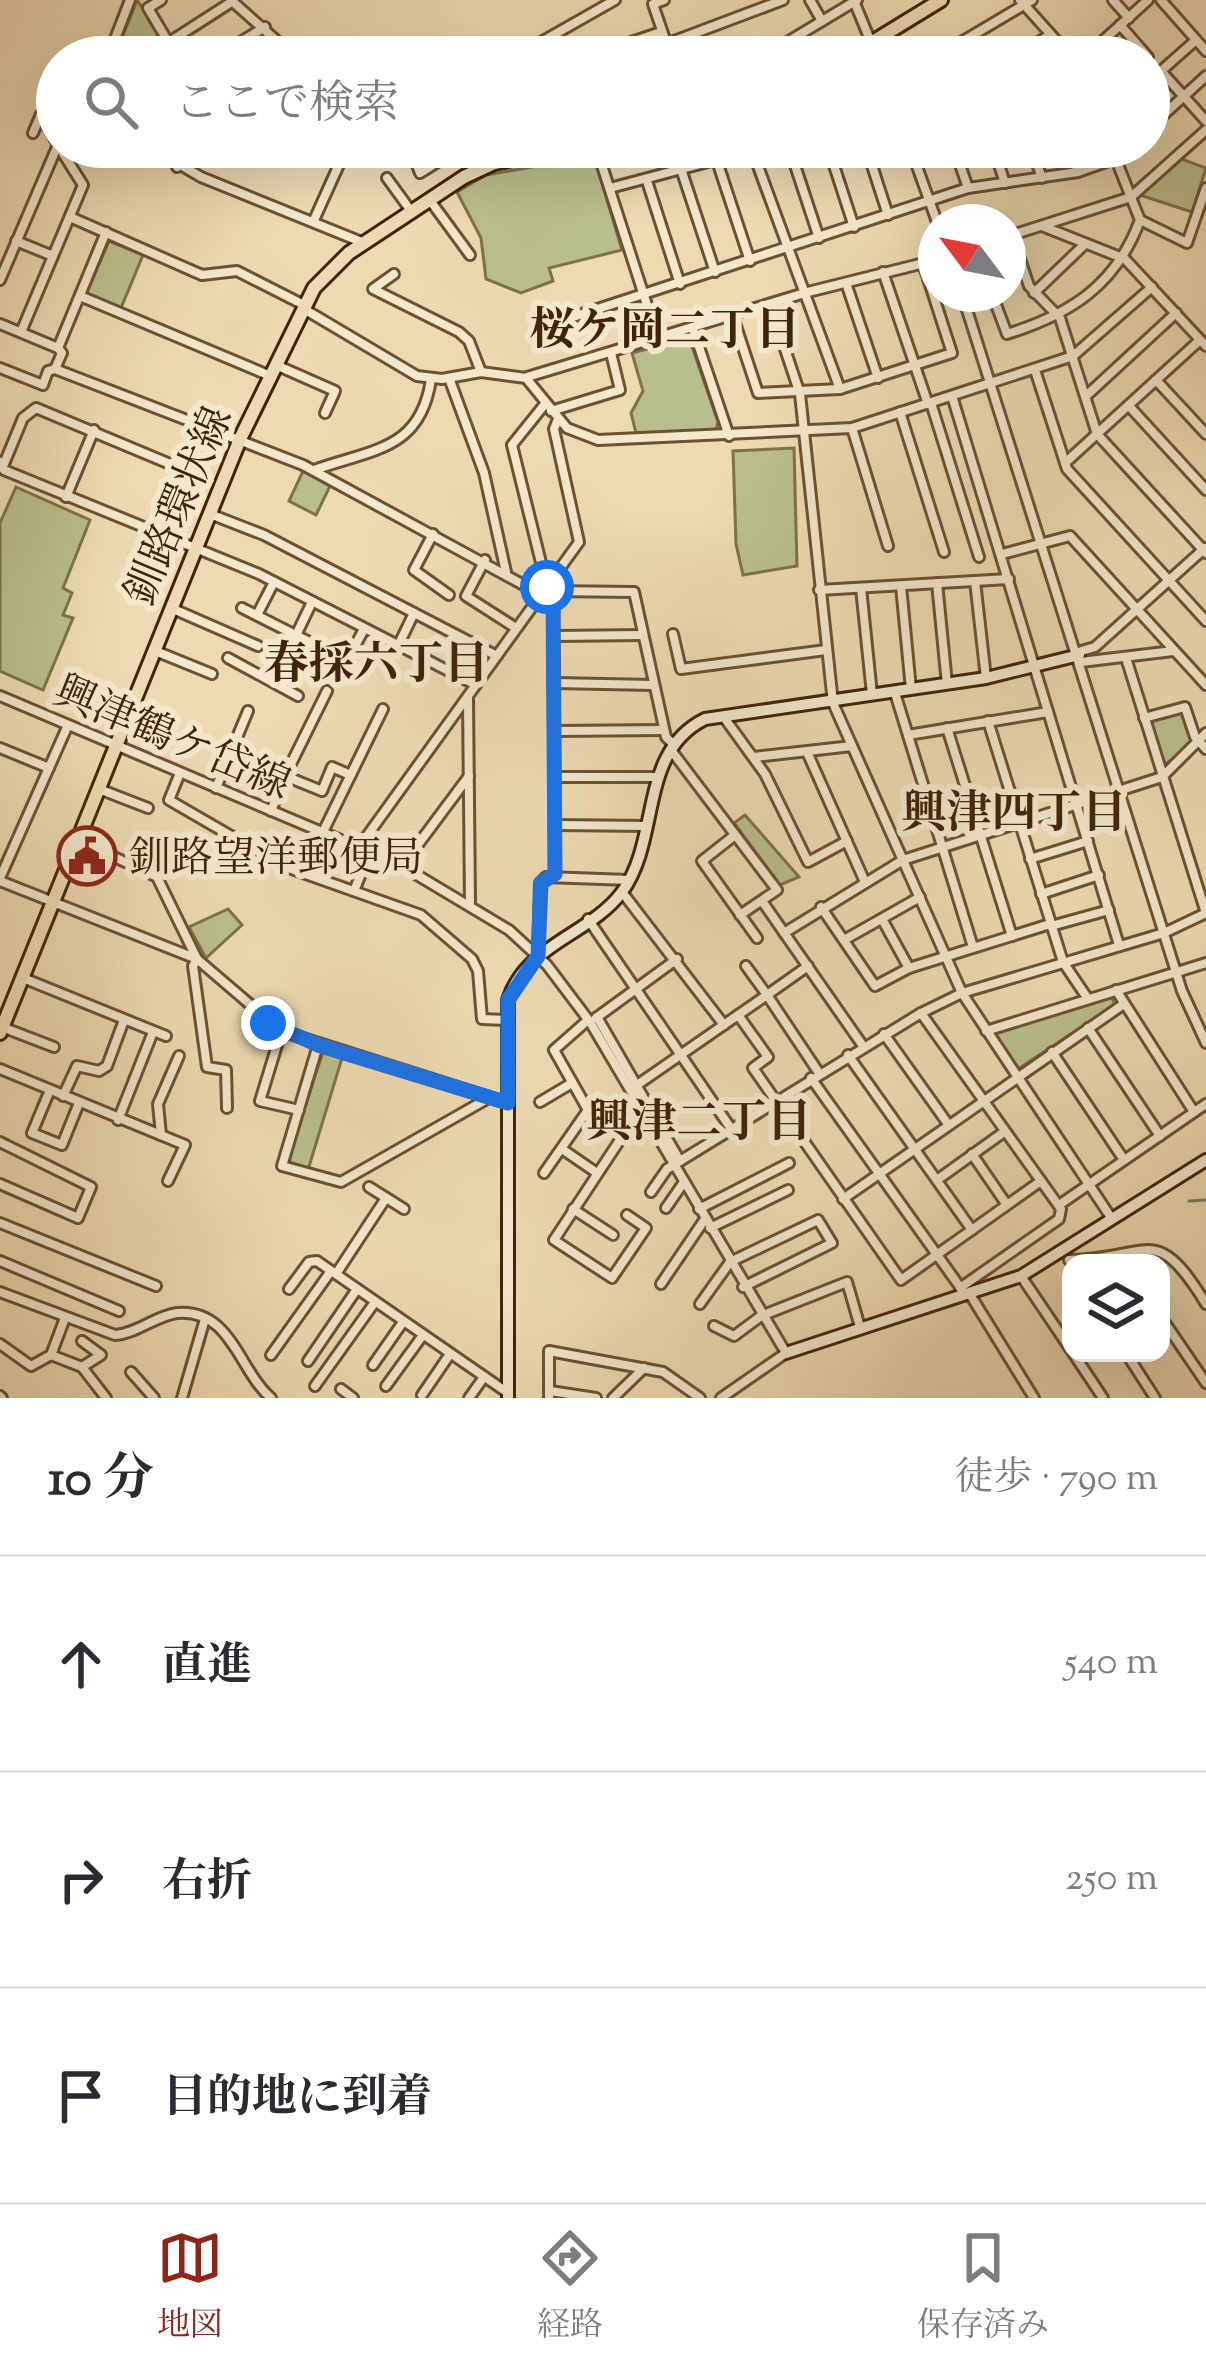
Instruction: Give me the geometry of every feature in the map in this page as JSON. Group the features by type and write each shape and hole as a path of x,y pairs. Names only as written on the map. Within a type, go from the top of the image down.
{"main road":[{"path":"893,36 941,0"},
{"name":"釧路環状線","path":"1,1030 240,440 303,307 332,267 429,199 484,168"}],"street":[{"path":"115,36 130,0"},
{"path":"161,0 148,8 166,36"},
{"path":"174,36 232,0 273,36"},
{"path":"551,36 615,0"},
{"path":"663,36 653,4 664,0"},
{"path":"687,36 782,0"},
{"path":"810,0 822,21"},
{"path":"1113,0 1129,18"},
{"path":"1109,36 1148,0"},
{"path":"1161,0 1206,51"},
{"path":"791,36 855,1 868,36"},
{"path":"970,36 1026,2 1050,34 1047,36"},
{"path":"1120,26 1129,36"},
{"path":"250,36 265,27"},
{"path":"649,36 661,32"},
{"path":"1170,63 1196,40"},
{"path":"1170,108 1206,76"},
{"path":"1170,81 1206,126 1170,160"},
{"path":"34,133 36,128"},
{"path":"0,280 48,168"},
{"path":"21,332 83,185 72,168"},
{"path":"180,168 364,243"},
{"path":"314,220 338,168"},
{"path":"603,168 658,339"},
{"path":"610,188 695,168"},
{"path":"719,168 750,261"},
{"path":"757,168 784,250 808,292 840,389"},
{"path":"797,168 819,238"},
{"path":"835,168 854,227"},
{"path":"873,168 888,215"},
{"path":"918,168 930,202"},
{"path":"961,168 968,188"},
{"path":"1000,168 1005,182"},
{"path":"1038,168 1042,178"},
{"path":"1077,168 1078,172"},
{"path":"573,317 968,188 1089,168"},
{"path":"999,312 1007,334 1060,317 1125,259 1140,220 1119,168"},
{"path":"1026,230 1131,196 1161,168"},
{"path":"682,172 715,272"},
{"path":"387,178 411,211"},
{"path":"647,181 680,284"},
{"path":"1140,220 1187,243 1206,188"},
{"path":"429,199 470,255"},
{"path":"70,217 202,275 236,271 404,369 431,379 481,372 526,378 808,292 918,264"},
{"path":"1040,224 1125,259 1203,343 1065,463"},
{"path":"58,348 106,232"},
{"path":"16,241 53,256"},
{"path":"1034,292 1085,244"},
{"path":"883,272 979,557"},
{"path":"508,1396 507,1020 512,987 538,956 625,886 671,747 694,724 723,716 986,678 1079,656 1205,550 1097,434 1060,317 1034,292 1026,273"},
{"path":"394,274 373,289 459,332 469,341 481,372"},
{"path":"845,282 878,378"},
{"path":"526,378 558,419 589,440 802,434 852,428 1073,356 1153,287"},
{"path":"80,296 335,391 325,413"},
{"path":"770,304 800,394 833,703 962,994 1112,1219"},
{"path":"733,317 758,393 800,394 840,389 952,353 939,312"},
{"path":"968,312 1176,972 1206,1043"},
{"path":"1086,396 1176,314"},
{"path":"0,323 58,348 62,352 56,369"},
{"path":"693,329 729,436"},
{"path":"555,874 555,636 512,445 548,407 620,390 611,353"},
{"path":"0,368 43,386 48,371 56,369 240,440 313,470 547,591 630,589 671,747 777,890 740,915"},
{"path":"1035,370 1065,463 1206,621"},
{"path":"449,378 484,473 506,572"},
{"path":"313,470 408,435 424,416 431,379"},
{"path":"1156,380 1206,434"},
{"path":"952,396 1119,945"},
{"path":"1129,406 1206,490"},
{"path":"182,469 36,408 23,418 2,463 4,470 274,582 476,686"},
{"path":"900,412 944,552"},
{"path":"359,847 547,591 580,536 554,429 558,419"},
{"path":"852,428 888,546"},
{"path":"66,496 94,430"},
{"path":"210,514 497,656"},
{"path":"433,534 414,569 449,595"},
{"path":"1001,554 1070,536 1206,686"},
{"path":"485,560 466,596 516,628"},
{"path":"820,590 1009,578"},
{"path":"975,581 986,678"},
{"path":"256,615 274,582"},
{"path":"937,583 947,684"},
{"path":"901,586 911,690"},
{"path":"861,588 873,696"},
{"path":"298,696 273,686 312,602"},
{"path":"171,608 258,646"},
{"path":"242,608 347,661 364,628"},
{"path":"398,646 414,613"},
{"path":"673,634 681,669 826,650"},
{"path":"555,636 644,635"},
{"path":"153,650 212,674"},
{"path":"1079,656 1126,658 1174,650"},
{"path":"228,658 274,681"},
{"path":"651,1192 677,1163 921,1013 962,994 1164,933 1206,913 1126,658"},
{"path":"555,683 653,685"},
{"path":"271,811 327,691"},
{"path":"895,693 973,947"},
{"name":"興津鶴ケ岱線","path":"0,696 402,866 470,902 538,956 592,1020 743,1287 786,1353"},
{"path":"468,698 470,902"},
{"path":"1144,718 1185,706 1206,749"},
{"path":"322,832 383,709"},
{"path":"216,788 248,711"},
{"path":"908,735 1048,712"},
{"path":"723,716 754,757 808,862 847,841"},
{"path":"988,721 1063,962 1088,999"},
{"path":"68,724 0,880 197,959 281,1031 508,1103"},
{"path":"947,728 1012,936"},
{"path":"556,731 664,730"},
{"path":"784,933 903,860 1162,777 1202,737"},
{"path":"754,757 852,746"},
{"path":"0,748 50,768"},
{"path":"807,752 865,882"},
{"path":"285,776 322,790 332,767 348,774"},
{"path":"180,773 169,800 283,866 421,915 466,951 478,970 482,1019 507,1020"},
{"path":"402,866 470,775"},
{"path":"556,778 659,777"},
{"path":"98,788 148,808"},
{"path":"556,825 646,826"},
{"path":"735,835 702,861 757,938"},
{"path":"78,840 157,877 197,959 194,966 207,1067 226,1070 227,1108"},
{"path":"1030,859 1088,841"},
{"path":"354,891 370,852"},
{"path":"538,956 541,883 555,874 625,886 724,1025"},
{"path":"1041,894 1099,875"},
{"path":"844,940 920,897"},
{"path":"762,901 863,1046"},
{"path":"821,907 875,986 945,956 1109,910"},
{"path":"882,919 909,968"},
{"path":"588,920 732,1130"},
{"path":"623,1132 588,1110 554,1050 677,959"},
{"path":"986,1031 1206,963"},
{"path":"746,966 879,1172 1034,1398"},
{"path":"637,1085 808,966"},
{"path":"22,977 166,1036"},
{"path":"1116,991 1121,1006 1194,1112"},
{"path":"843,1199 1121,1006"},
{"path":"921,1013 1058,1205 1059,1219 966,1294"},
{"path":"738,1015 768,1057 753,1068 901,1280 1041,1181"},
{"path":"63,1096 76,1066 99,1071 107,1066 124,1020"},
{"path":"592,1020 637,1085 677,1163"},
{"path":"1088,1028 1160,1136"},
{"path":"1,1030 54,1047"},
{"path":"281,1031 260,1101 299,1110"},
{"path":"118,1120 153,1032"},
{"path":"884,1034 948,1124"},
{"path":"318,1045 282,1166 341,1182 488,1098"},
{"path":"1052,1052 1124,1160"},
{"path":"848,1055 972,1229"},
{"path":"161,1135 158,1104 179,1056"},
{"path":"0,1069 185,1145 168,1181"},
{"path":"540,1102 572,1083"},
{"path":"50,1090 32,1133 62,1145 79,1103"},
{"path":"1058,1205 1206,1104"},
{"path":"627,1215 646,1228 612,1278 554,1240 641,1108"},
{"path":"544,1173 588,1110"},
{"path":"937,1180 1005,1131"},
{"path":"0,1142 91,1187 78,1218 0,1184"},
{"path":"562,1149 597,1173"},
{"path":"972,1154 1007,1205"},
{"path":"1078,1254 1112,1219 1206,1160"},
{"path":"699,1209 789,1163"},
{"path":"666,1208 684,1182"},
{"path":"369,1187 404,1209"},
{"path":"661,1285 707,1223 788,1190"},
{"path":"271,1355 386,1198"},
{"path":"574,1209 614,1235"},
{"path":"700,1304 730,1262 818,1220 832,1243 743,1287"},
{"path":"0,1223 156,1286"},
{"path":"1121,1254 1162,1249 1170,1254"},
{"path":"1170,1254 1204,1297"},
{"path":"289,1289 313,1260 508,1396"},
{"path":"0,1261 119,1311"},
{"path":"721,1398 786,1353 1062,1263"},
{"path":"1022,1276 1062,1337"},
{"path":"714,1326 734,1336 761,1316 847,1282 860,1328"},
{"path":"308,1361 357,1289"},
{"path":"0,1292 115,1335 134,1334 178,1313 205,1318 227,1335 267,1395 251,1398"},
{"path":"315,1386 375,1302"},
{"path":"0,1344 31,1366 50,1354 65,1318"},
{"path":"182,1398 205,1318"},
{"path":"373,1365 404,1322"},
{"path":"1170,1330 1206,1383"},
{"path":"386,1386 423,1335"},
{"path":"82,1341 101,1355 82,1367"},
{"path":"596,1398 549,1395 549,1352 663,1372 700,1398"},
{"path":"50,1354 82,1367 106,1398"},
{"path":"422,1395 450,1354"},
{"path":"1079,1362 1103,1398"},
{"path":"1132,1362 1155,1398"},
{"path":"613,1398 644,1368"},
{"path":"131,1372 154,1398"},
{"path":"469,1398 484,1377"},
{"path":"675,1398 687,1388"},
{"path":"341,1389 353,1398"}],"green space":[{"path":"137,0 161,36 123,36"},
{"path":"1179,158 1206,168 1192,212 1140,195"},
{"path":"526,168 598,168 622,250 549,268 553,281 521,293 486,279 481,238 457,192 486,175"},
{"path":"109,241 143,255 121,308 86,294"},
{"path":"689,338 718,422 716,430 636,433 631,413 643,391 632,353"},
{"path":"794,448 797,566 743,575 736,544 733,451"},
{"path":"303,471 331,484 316,515 289,501"},
{"path":"16,487 90,520 63,588 72,593 63,615 73,618 43,690 0,671 0,523"},
{"path":"1183,710 1192,744 1162,767 1148,721"},
{"path":"745,815 799,877 780,885 734,823"},
{"path":"228,909 242,925 206,958 189,927"},
{"path":"1111,996 1115,1005 1018,1069 995,1033"},
{"path":"323,1052 342,1058 308,1170 287,1161"}],"waterway":[{"path":"1189,1201 1206,1200"}],"place":[{"name":"釧路望洋郵便局","path":"87,856"}],"district":[{"name":"桜ケ岡二丁目","path":"665,328"},
{"name":"春採六丁目","path":"376,662"},
{"name":"興津四丁目","path":"1014,811"},
{"name":"興津二丁目","path":"699,1120"}],"route":[{"path":"268,1023 318,1045 508,1103 508,1000 512,987 538,956 541,883 555,874 555,636 553,591 545,590 547,587"}]}
